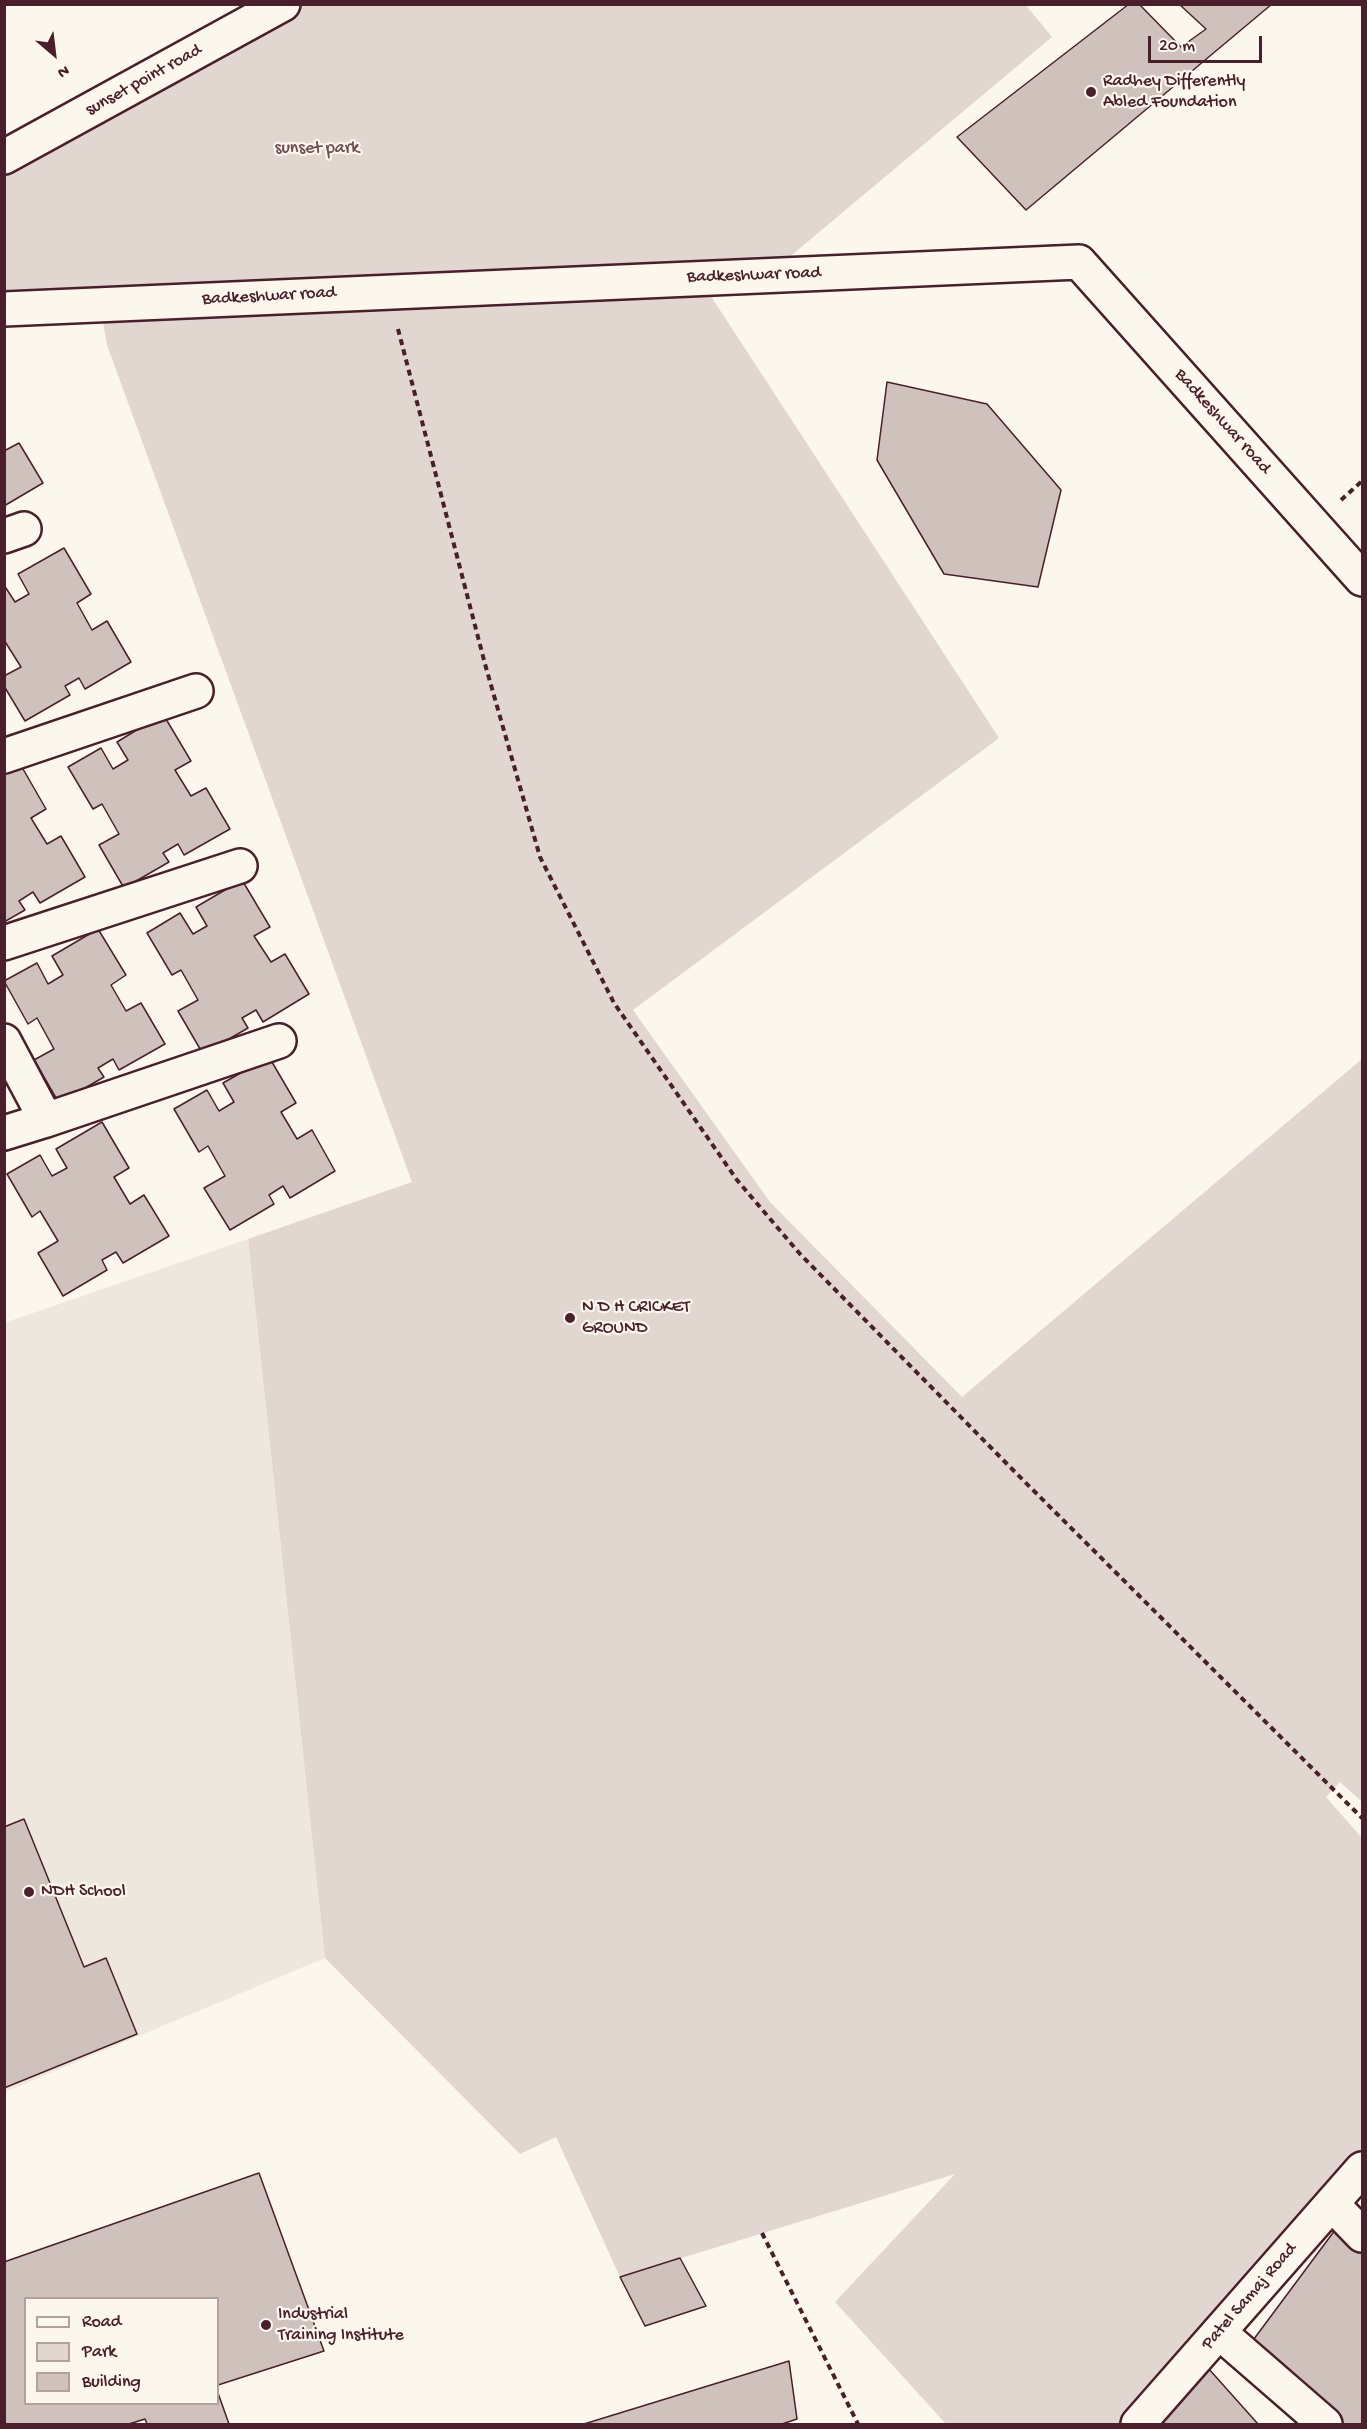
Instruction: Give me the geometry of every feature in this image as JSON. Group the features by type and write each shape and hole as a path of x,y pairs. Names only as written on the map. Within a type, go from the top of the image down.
{"street":[{"name":"sunset point road","path":"4,157 283,4"},
{"name":"Badkeshwar road","path":"4,309 1079,262 1362,579"},
{"path":"4,756 196,691"},
{"path":"4,943 240,866"},
{"path":"4,1041 46,1120"},
{"path":"4,1134 279,1041"},
{"name":"Patel Samaj Road","path":"1138,2424 1362,2169"},
{"path":"1332,2204 1362,2235"},
{"path":"1219,2332 1325,2424"}],"path":[{"path":"388,291 485,664 540,856 614,1003 737,1180 800,1254 1362,1818"},
{"path":"762,2233 858,2424"}],"shaded area":[{"path":"248,1239 325,1958 5,2092 4,1323"}],"green space":[{"name":"N D H CRICKET GROUND","path":"1025,4 1052,37 768,275 699,278 999,738 633,1010 770,1202 962,1397 1362,1059 1362,1802 1340,1782 1326,1797 1362,1838 1362,2169 1138,2424 946,2424 835,2302 955,2174 620,2277 556,2137 520,2154 325,1958 248,1239 412,1182 107,345 100,305 5,309 4,153 269,5"}],"building":[{"name":"Radhey Differently Abled Foundation","path":"1129,4 1139,4 1181,47 1206,29 1179,4 1272,4 1026,210 957,137"},
{"path":"887,382 987,404 1061,490 1038,587 944,574 877,460"},
{"path":"19,443 43,483 4,506 4,451"},
{"path":"64,548 91,594 77,603 92,630 107,621 131,662 85,689 79,678 65,686 70,695 25,721 4,686 4,676 21,667 4,640 4,585 15,602 29,594 18,574"},
{"path":"163,714 191,761 175,770 191,796 206,788 230,829 184,855 178,844 163,853 169,862 124,888 99,845 119,834 102,804 93,809 68,767 101,748 113,769 128,760 117,742"},
{"path":"19,762 46,809 31,818 47,844 61,836 85,877 40,903 33,892 19,901 25,910 4,922 4,771"},
{"path":"242,880 270,927 254,936 271,962 285,954 309,994 263,1022 256,1010 242,1018 248,1028 203,1054 178,1011 198,1000 181,970 172,975 147,933 180,913 193,934 207,926 196,907"},
{"path":"98,929 126,975 111,985 126,1011 141,1003 165,1044 119,1070 113,1059 98,1068 104,1077 59,1103 34,1060 54,1049 37,1018 28,1024 4,981 37,963 48,984 63,975 52,956"},
{"path":"269,1057 296,1103 281,1112 297,1139 312,1130 335,1171 290,1198 283,1186 269,1195 274,1204 230,1230 204,1188 225,1176 208,1146 199,1152 174,1109 207,1090 219,1111 234,1102 223,1083"},
{"path":"102,1122 129,1168 114,1177 130,1204 144,1195 169,1236 123,1263 116,1252 102,1260 107,1270 63,1296 38,1253 58,1241 40,1211 32,1217 7,1174 40,1155 52,1176 67,1168 56,1149"},
{"name":"NDH School","path":"24,1819 84,1967 106,1958 137,2034 4,2088 4,1827"},
{"name":"Industrial Training Institute","path":"259,2173 324,2351 219,2385 219,2297 24,2297 24,2405 219,2405 219,2396 229,2424 147,2424 145,2419 129,2424 4,2424 4,2262"},
{"path":"1338,2226 1362,2251 1362,2424 1343,2424 1248,2347"},
{"path":"680,2258 706,2306 645,2326 620,2277"},
{"path":"789,2361 797,2419 782,2424 584,2424"},
{"path":"1208,2368 1258,2424 1158,2424"}],"place":[{"name":"Radhey Differently Abled Foundation","path":"1091,92"},
{"name":"N D H CRICKET GROUND","path":"570,1318"},
{"name":"NDH School","path":"29,1892"},
{"name":"Industrial Training Institute","path":"266,2325"}],"park label":[{"name":"sunset park","path":"317,149"}]}
